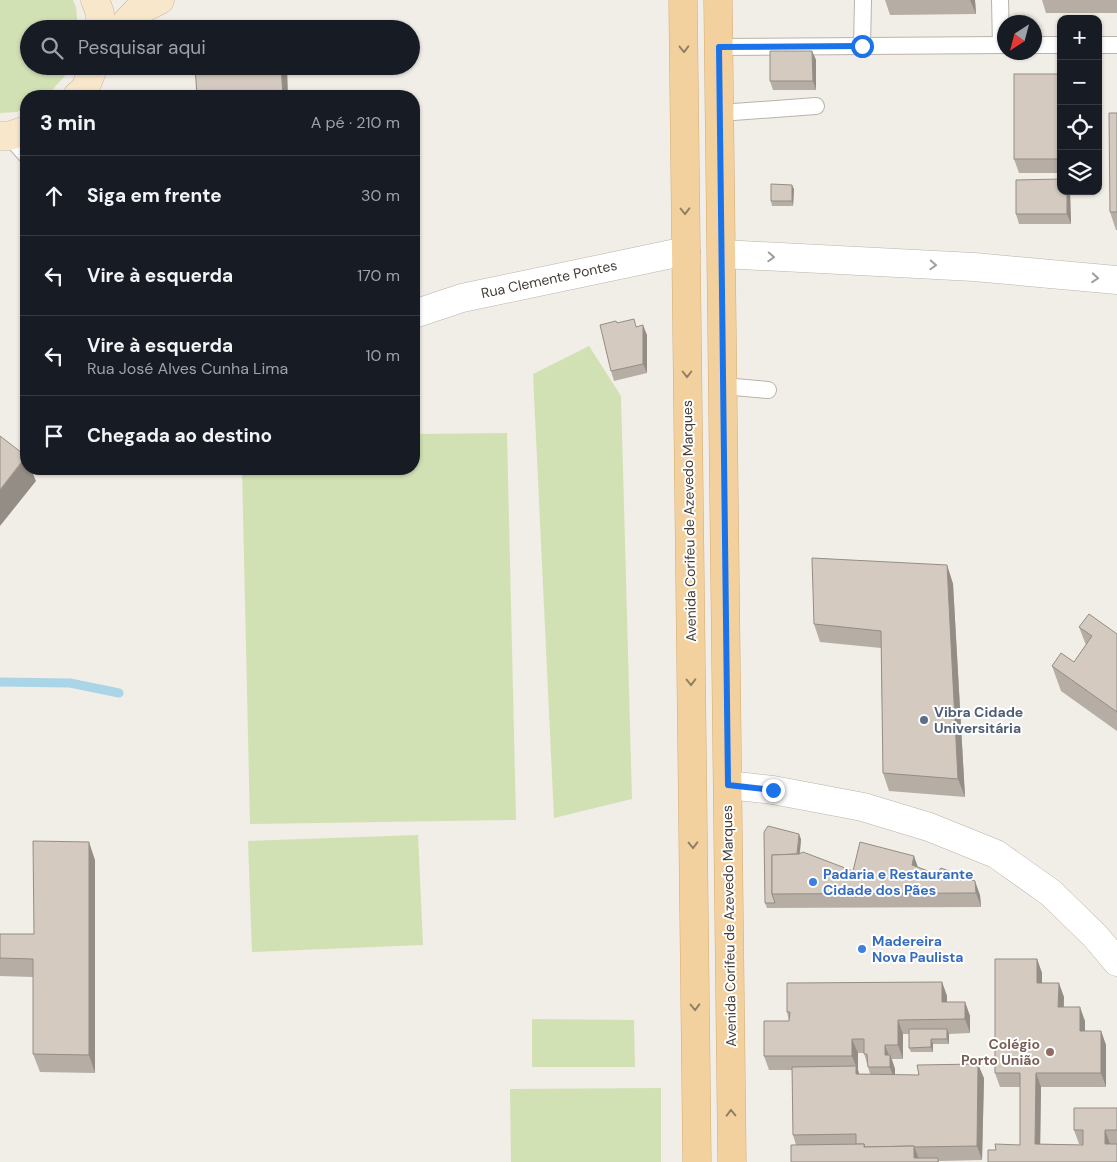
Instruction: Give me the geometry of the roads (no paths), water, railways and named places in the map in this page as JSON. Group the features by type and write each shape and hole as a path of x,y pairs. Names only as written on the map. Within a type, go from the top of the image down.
{"main road":[{"name":"Avenida Corifeu de Azevedo Marques","path":"683,0 697,1162"},
{"name":"Avenida Corifeu de Azevedo Marques","path":"718,0 732,1162"},
{"path":"690,581 699,589 704,600 709,667 711,775 717,782 728,785"}],"street":[{"path":"95,0 100,13 100,20"},
{"path":"128,20 136,12 160,0"},
{"name":"Rua Clemente Pontes","path":"420,312 462,298 686,251"},
{"path":"722,254 974,267 1117,280"},
{"path":"728,785 773,790 863,807 929,827 996,854 1051,893 1117,962"}],"lane":[{"path":"862,46 863,0"},
{"path":"1000,0 1001,15"},
{"path":"719,47 997,45"},
{"path":"1042,45 1057,45"},
{"path":"1102,45 1117,45"},
{"path":"720,113 816,106"},
{"path":"723,386 768,390"}],"waterway":[{"path":"0,682 70,683 119,693"}],"place":[{"name":"Vibra Cidade Universitária","path":"924,720"},
{"name":"Padaria e Restaurante Cidade dos Pães","path":"813,882"},
{"name":"Madereira Nova Paulista","path":"862,949"},
{"name":"Colégio Porto União","path":"1050,1052"}]}
